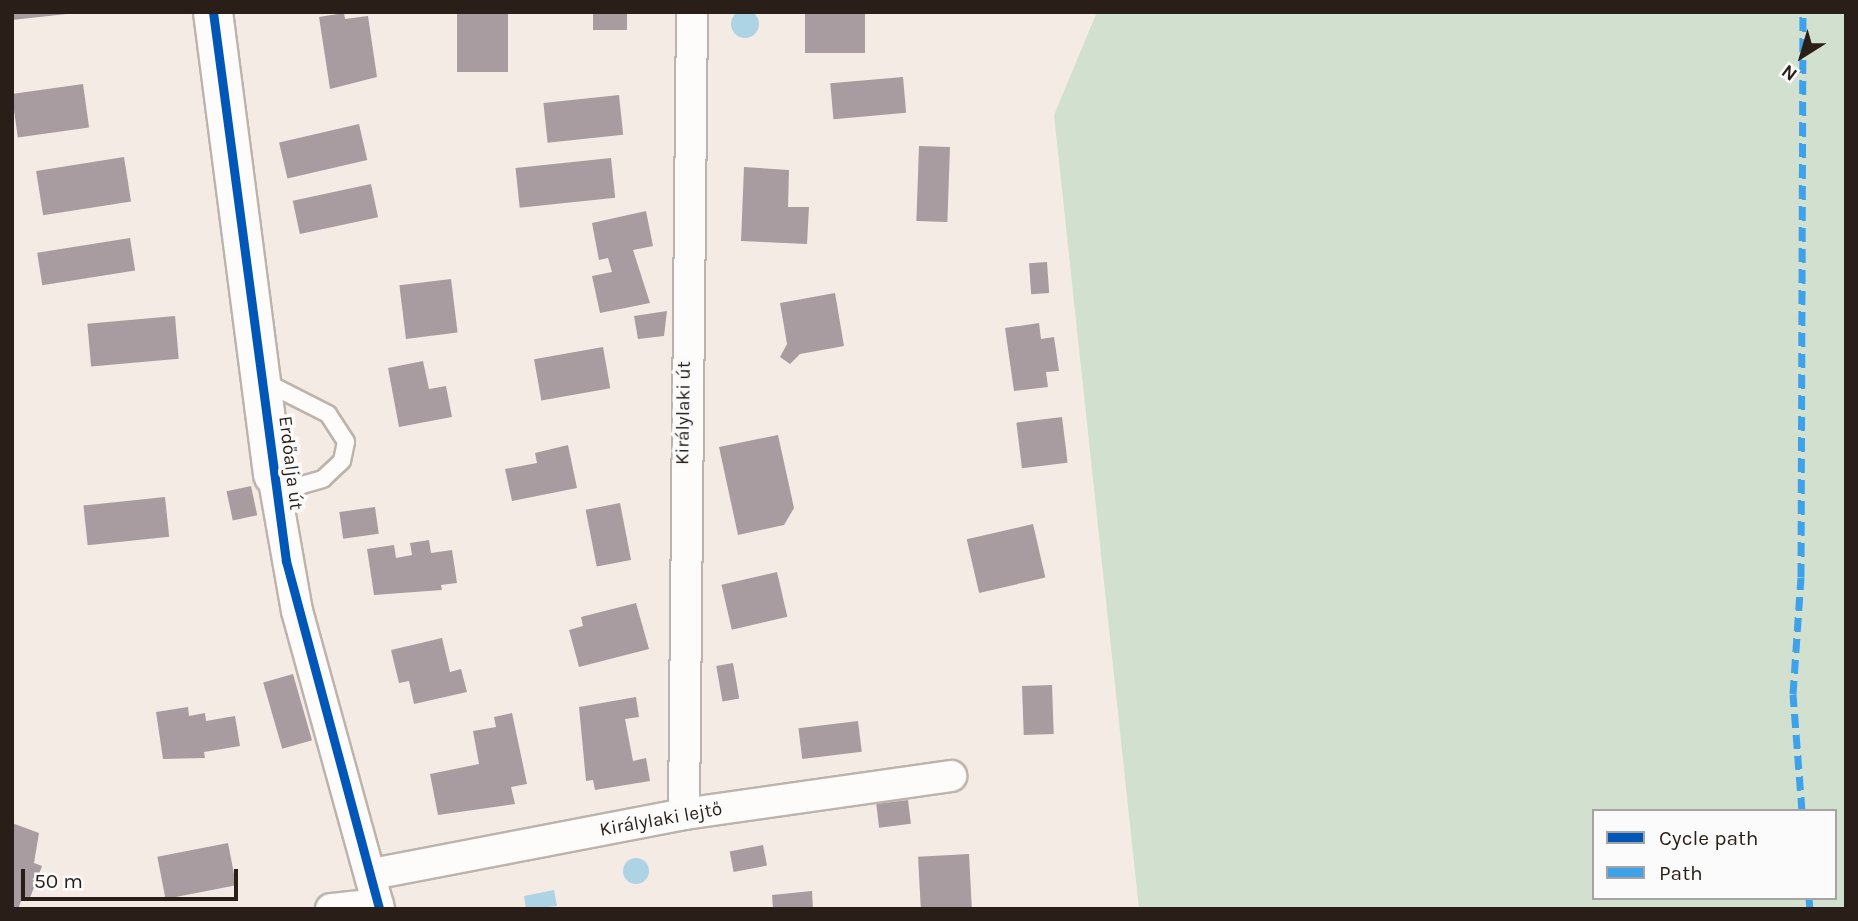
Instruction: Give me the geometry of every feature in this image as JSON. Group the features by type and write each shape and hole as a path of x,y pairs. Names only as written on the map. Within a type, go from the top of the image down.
{"street":[{"name":"Erdőalja út","path":"213,12 273,475 297,611 373,874 379,906 331,909"},
{"name":"Királylaki út","path":"684,814 692,12"},
{"name":"Királylaki lejtő","path":"373,874 684,814 951,776"}],"lane":[{"path":"262,380 327,414 346,442 342,461 323,479 302,485 273,475"}],"green space":[{"path":"1097,12 1846,12 1846,909 1139,909 1054,115"}],"water":[{"path":"745,10 755,14 759,24 755,34 745,38 735,34 731,24 735,14"},
{"path":"636,858 646,861 649,871 646,881 636,884 626,881 623,871 626,861"},
{"path":"554,890 557,906 526,909 524,896"}],"building":[{"path":"12,12 67,12 67,14 12,20"},
{"path":"457,12 508,12 508,72 457,72"},
{"path":"593,12 627,12 627,30 593,30"},
{"path":"805,12 865,12 865,53 805,53"},
{"path":"344,13 345,19 368,16 377,77 330,89 319,17"},
{"path":"903,77 906,113 833,119 830,83"},
{"path":"83,84 89,128 18,138 12,94"},
{"path":"619,95 623,135 548,143 543,103"},
{"path":"359,124 367,160 287,178 279,142"},
{"path":"919,146 950,147 947,222 916,221"},
{"path":"124,157 131,201 43,215 36,171"},
{"path":"611,158 615,198 520,208 516,168"},
{"path":"744,167 789,170 788,207 809,207 807,244 741,241"},
{"path":"371,184 378,217 300,234 293,201"},
{"path":"646,211 653,246 633,250 650,303 600,313 592,276 612,272 608,258 599,260 592,223"},
{"path":"130,238 135,271 42,285 37,253"},
{"path":"1047,262 1049,293 1031,294 1029,263"},
{"path":"451,279 458,333 406,339 399,285"},
{"path":"835,293 844,346 800,354 790,364 780,357 787,344 780,303"},
{"path":"667,311 664,336 638,339 634,316"},
{"path":"175,316 179,359 91,367 87,324"},
{"path":"1039,323 1041,339 1054,337 1059,371 1046,372 1048,387 1014,391 1005,328"},
{"path":"603,347 610,388 541,401 534,359"},
{"path":"423,361 429,389 446,386 452,417 399,427 388,368"},
{"path":"1062,417 1068,463 1022,468 1016,423"},
{"path":"778,435 794,508 784,525 738,535 719,447"},
{"path":"568,445 577,488 512,501 505,469 537,463 535,453"},
{"path":"251,486 257,515 233,521 227,491"},
{"path":"165,497 169,537 88,545 83,506"},
{"path":"620,503 631,560 597,567 586,510"},
{"path":"375,507 379,534 343,539 339,512"},
{"path":"1033,524 1045,578 979,593 967,539"},
{"path":"429,540 431,553 452,550 457,583 441,585 442,590 374,595 367,549 394,545 396,558 412,555 410,543"},
{"path":"777,572 787,617 732,630 721,585"},
{"path":"636,603 649,649 579,667 569,630 583,626 581,617"},
{"path":"442,638 450,672 461,669 467,692 414,704 409,681 399,683 391,650"},
{"path":"733,663 739,698 723,701 716,666"},
{"path":"293,674 312,740 282,749 263,683"},
{"path":"1052,685 1054,734 1024,735 1022,686"},
{"path":"636,697 639,717 625,719 633,761 646,758 650,781 595,790 593,780 586,781 579,707"},
{"path":"188,707 189,716 205,713 206,721 235,716 240,746 204,752 205,758 163,759 156,712"},
{"path":"512,713 527,784 511,787 515,804 438,815 430,774 479,764 473,731 496,727 494,717"},
{"path":"858,721 862,752 802,759 798,728"},
{"path":"908,800 911,824 879,828 876,804"},
{"path":"12,823 39,833 34,863 42,866 30,898 23,896 18,909 12,909"},
{"path":"228,843 236,885 166,899 157,857"},
{"path":"763,845 767,866 734,872 730,851"},
{"path":"969,854 972,909 921,909 918,857"},
{"path":"812,891 813,909 773,909 772,895"}],"marked path":[{"path":"1802,809 1793,694 1801,577 1803,12"},
{"path":"1809,900 1810,909"}],"cycle path":[{"path":"213,12 286,561 379,909"}]}
